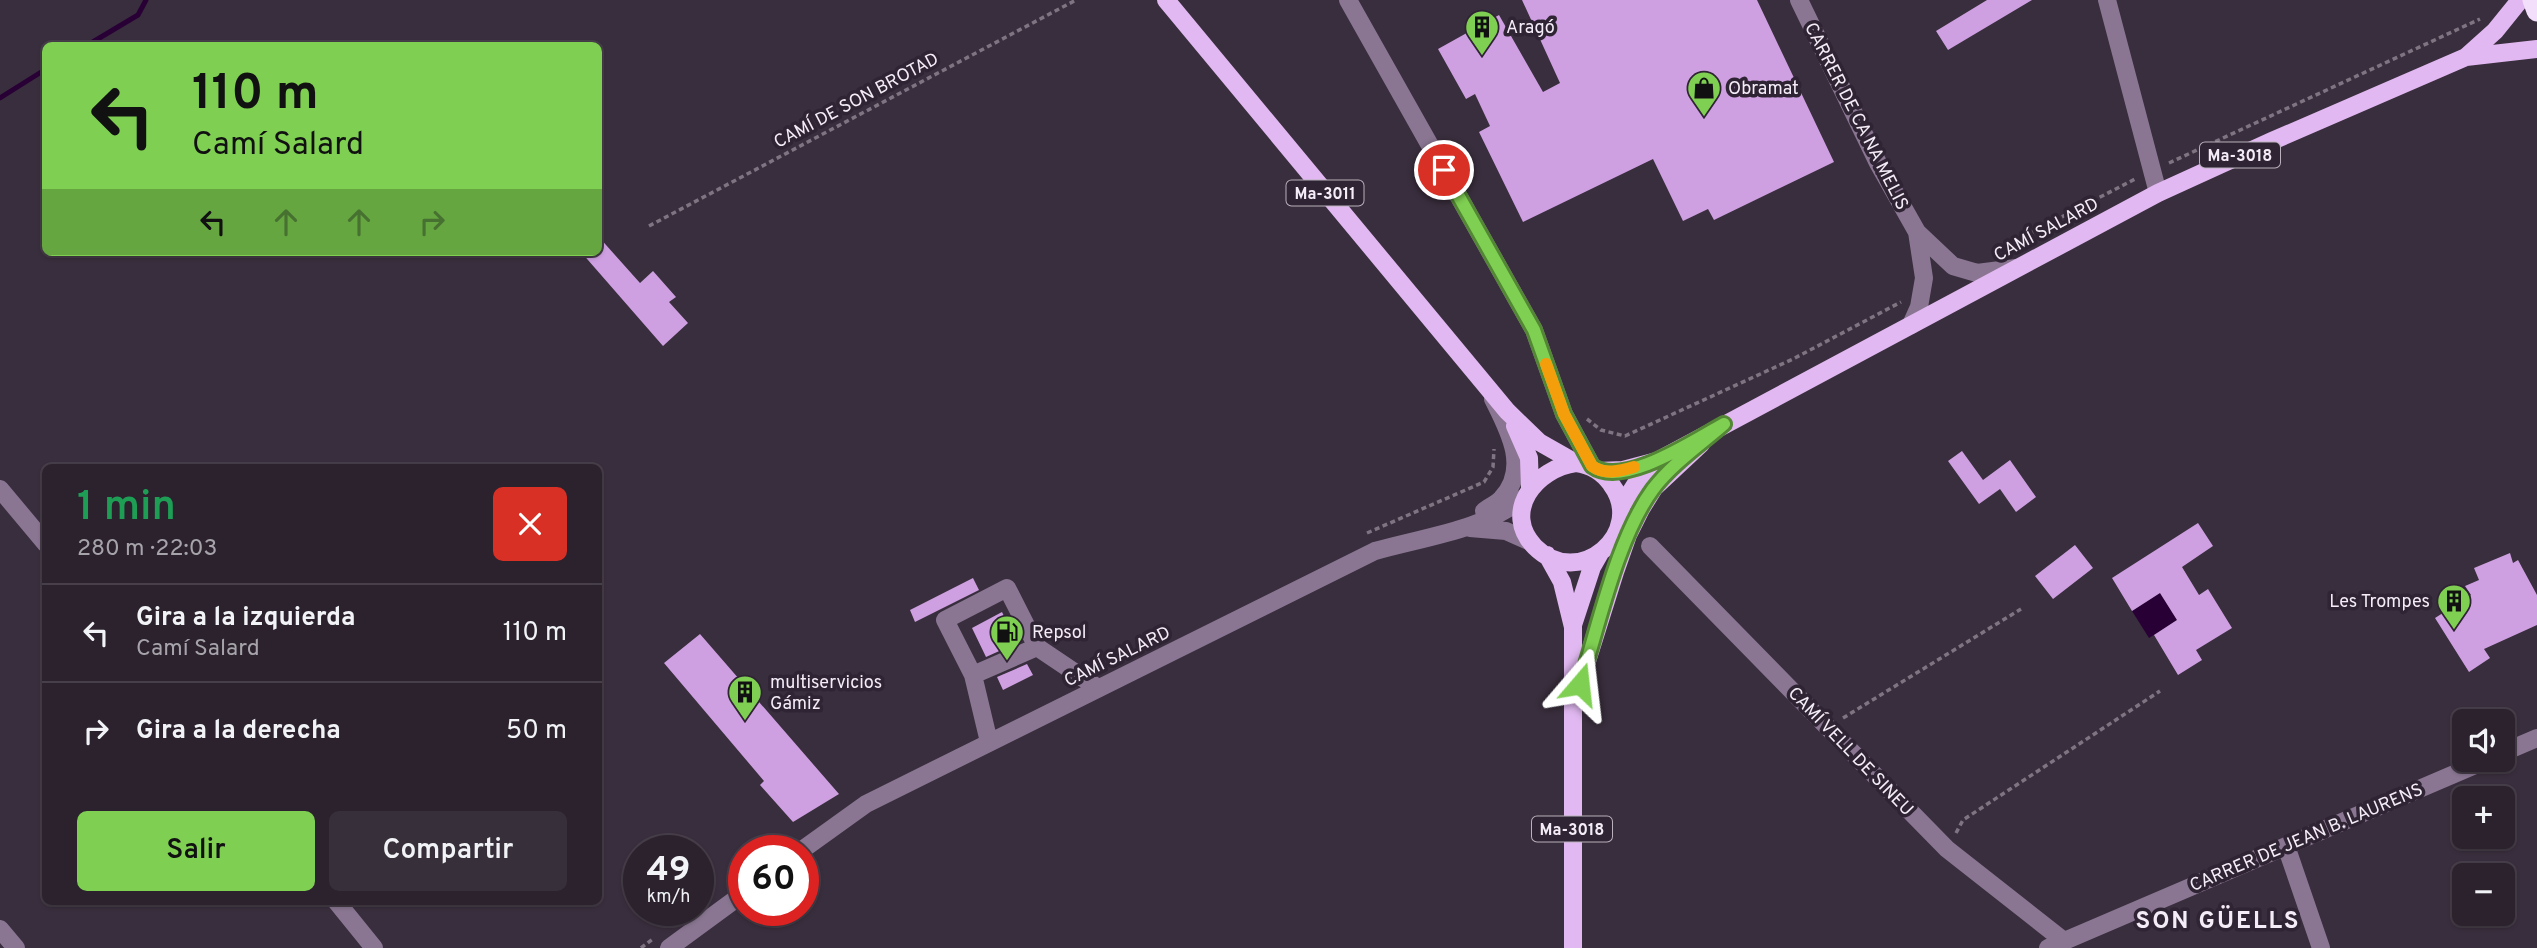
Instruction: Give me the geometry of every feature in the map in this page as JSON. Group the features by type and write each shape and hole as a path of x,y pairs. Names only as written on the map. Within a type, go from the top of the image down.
{"highway":[{"path":"2533,0 2537,11"}],"main road":[{"name":"Ma-3011","path":"1166,0 1507,411 1539,442 1589,466"},
{"name":"CAMÍ SALARD","path":"2466,57 2495,31 2520,0"},
{"name":"CAMÍ SALARD","path":"1589,466 1623,470 1657,460 2158,193 2272,141 2466,57 2537,49"},
{"name":"Ma-3011","path":"1507,411 1526,447 1531,469 1528,493"},
{"path":"1572,709 1615,572 1641,509 1654,488 1724,424"},
{"name":"CAMÍ SALARD","path":"1621,507 1635,485 1657,460"},
{"path":"1589,466 1613,486 1621,507"},
{"name":"Ma-3018","path":"1528,493 1550,470 1589,466"},
{"path":"1528,493 1523,525 1531,542"},
{"name":"Ma-3018","path":"1531,542 1547,555 1567,562 1592,559 1613,540 1618,531 1621,507"},
{"name":"Ma-3018","path":"1573,627 1592,567 1600,553"},
{"name":"Ma-3018","path":"1547,555 1562,582 1573,627 1573,948"}],"street":[{"path":"1348,0 1534,330 1567,422 1589,466"},
{"name":"CARRER DE CA NA MELIS","path":"1799,0 1878,163 1917,232 1953,266 1963,269"},
{"path":"2107,0 2158,193"},
{"name":"CARRER DE CA NA MELIS","path":"1911,325 1919,307 1924,278 1917,232"},
{"path":"1963,269 1977,273 2020,267"},
{"path":"1440,533 1481,513 1502,498 1513,479 1516,462 1511,436 1486,385"},
{"path":"0,489 42,539"},
{"name":"CAMÍ SALARD","path":"812,835 866,804 1375,551 1463,528 1503,512 1528,493"},
{"name":"CAMÍ SALARD","path":"1463,528 1506,531 1531,542"},
{"name":"CAMÍ VELL DE SINEU","path":"1650,545 1947,849 2056,945"},
{"path":"989,742 973,675 945,620 1007,588 1037,647 1098,688"},
{"path":"973,675 1037,647"},
{"path":"2515,747 2537,738"},
{"name":"CARRER DE JEAN B. LAURENS","path":"2056,945 2459,772"},
{"path":"2286,846 2321,948"},
{"path":"339,905 374,948"},
{"path":"669,948 728,905"},
{"path":"0,929 16,948"}],"path":[{"name":"CAMÍ DE SON BROTAD","path":"649,226 1076,0"},
{"path":"1963,269 2114,189 2480,19 2489,12"},
{"path":"1585,418 1601,430 1625,436 1793,359 1921,291"},
{"path":"1363,535 1484,482 1493,467 1494,449 1511,436"},
{"path":"1828,727 2021,610"},
{"path":"1947,849 1963,820 2160,691"}],"shaded area":[{"path":"2160,593 2177,620 2149,638 2132,611"}],"building":[{"path":"1522,0 1757,0 1834,162 1714,220 1708,209 1683,221 1653,159 1523,222 1479,132 1490,126 1475,94 1466,99 1438,49 1499,15 1543,92 1560,83"},
{"path":"1987,0 2032,0 1948,50 1936,31"},
{"path":"602,240 640,283 653,271 676,297 669,302 688,323 663,346 584,256 602,256"},
{"path":"1962,451 1983,480 2010,460 2036,497 2016,512 2000,489 1979,504 1948,461"},
{"path":"2198,523 2213,546 2182,567 2199,595 2208,589 2232,628 2196,650 2202,660 2178,675 2154,635 2177,620 2160,593 2132,611 2112,578"},
{"path":"2075,545 2093,568 2053,599 2035,576"},
{"path":"2510,553 2513,563 2518,560 2537,595 2537,625 2484,649 2490,658 2469,672 2435,618 2471,595 2465,586 2479,580 2474,568"},
{"path":"973,578 979,590 915,622 910,610"},
{"path":"1002,612 1017,643 986,657 972,628"},
{"name":"multiservicios Gámiz","path":"700,634 839,794 793,822 760,785 764,781 664,663"},
{"path":"1027,664 1033,675 1003,690 997,677"}],"waterway":[{"path":"93,42 138,15 146,0"},
{"path":"0,98 42,72"}],"slow traffic":[{"path":"1546,364 1564,414 1592,466 1598,471 1634,467"}],"place":[{"name":"Aragó","path":"1482,57"},
{"name":"Obramat","path":"1704,118"},
{"name":"Les Trompes","path":"2454,631"},
{"name":"Repsol","path":"1007,662"},
{"name":"multiservicios Gámiz","path":"745,722"}],"district":[{"name":"SON GÜELLS","path":"2218,920"}],"route":[{"path":"1444,170 1534,330 1564,414 1592,466 1598,471 1623,470 1657,460 1724,424 1654,488 1641,509 1615,572 1580,684"}]}
